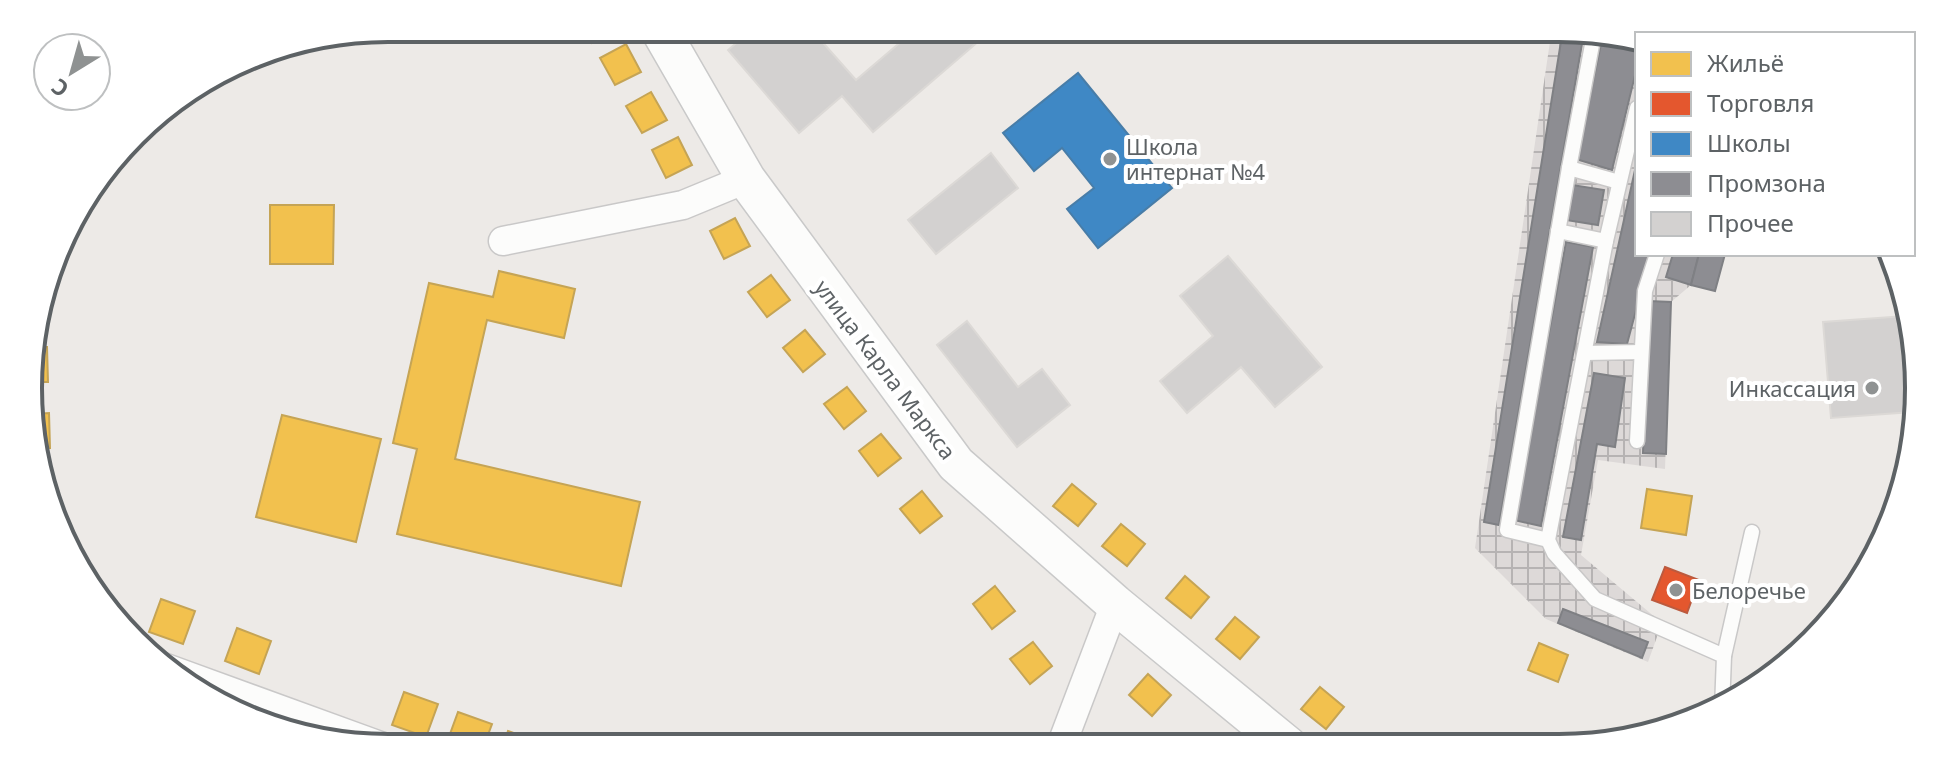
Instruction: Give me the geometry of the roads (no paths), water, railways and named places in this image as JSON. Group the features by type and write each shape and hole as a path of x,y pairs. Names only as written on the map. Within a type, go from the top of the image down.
{"street":[{"name":"улица Карла Маркса","path":"667,42 746,179 956,464 1115,604 1273,734"},
{"path":"503,241 683,205 746,179"},
{"path":"1066,734 1115,604"},
{"path":"207,683 335,730"}],"lane":[{"path":"1548,540 1507,530 1592,44"},
{"path":"1635,116 1606,241 1548,540 1554,553 1595,599 1724,656"},
{"path":"1569,168 1619,182"},
{"path":"1558,231 1606,241"},
{"path":"1637,441 1645,291 1656,256"},
{"path":"1585,353 1641,352"},
{"path":"1723,693 1724,656 1752,532"}],"place":[{"name":"Школа интернат №4","path":"1110,159"},
{"name":"Инкассация","path":"1872,388"},
{"name":"Белоречье","path":"1676,590"}]}
